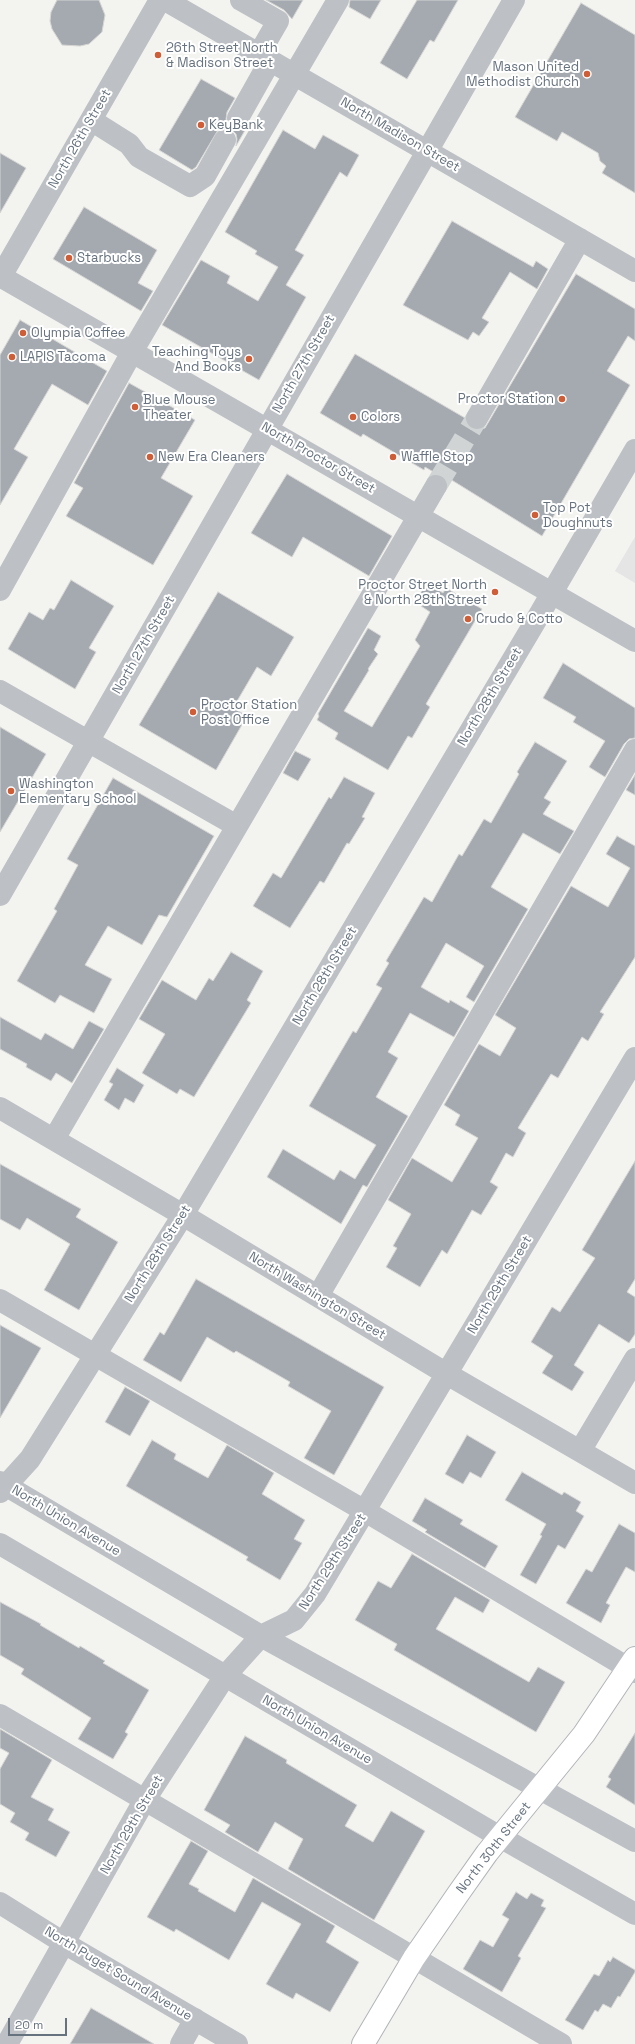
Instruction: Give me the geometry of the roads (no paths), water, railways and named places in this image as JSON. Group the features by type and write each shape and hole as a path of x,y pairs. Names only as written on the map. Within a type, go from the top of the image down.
{"main road":[{"name":"North 30th Street","path":"363,2044 414,1958 500,1837 540,1790 584,1734 633,1666"}],"street":[{"name":"North 26th Street","path":"0,277 160,0"},
{"name":"North Madison Street","path":"165,0 635,271"},
{"path":"238,118 265,58 278,21 241,0"},
{"path":"0,590 132,352 338,0"},
{"name":"North 27th Street","path":"0,895 89,742 266,429 514,0"},
{"path":"91,120 129,144 139,157 190,186 205,176 225,140"},
{"path":"477,418 580,239"},
{"name":"North Proctor Street","path":"0,277 635,641"},
{"name":"North 28th Street","path":"2,1486 30,1459 183,1215 552,593 635,450"},
{"path":"54,1139 436,486"},
{"path":"0,691 237,826"},
{"path":"318,1296 635,750"},
{"name":"North 29th Street","path":"7,2044 144,1801 224,1676 261,1636 286,1626 294,1620 315,1594 635,1058"},
{"name":"North Washington Street","path":"0,1108 183,1215 447,1374 635,1483"},
{"path":"0,1300 633,1666"},
{"path":"580,1451 635,1359"},
{"name":"North Union Avenue","path":"2,1486 261,1636 635,1841"},
{"name":"North Union Avenue","path":"0,1544 500,1837 635,1914"},
{"path":"0,1715 144,1801 560,2044"},
{"name":"North Puget Sound Avenue","path":"0,1903 64,1943 237,2044"},
{"path":"181,2044 194,2019"}],"tunnel":[{"path":"436,486 477,418"}],"place":[{"name":"26th Street North & Madison Street","path":"158,55"},
{"name":"Mason United Methodist Church","path":"587,74"},
{"name":"KeyBank","path":"201,125"},
{"name":"Starbucks","path":"69,258"},
{"name":"Olympia Coffee","path":"23,333"},
{"name":"LAPIS Tacoma","path":"12,357"},
{"name":"Teaching Toys And Books","path":"249,359"},
{"name":"Proctor Station","path":"562,399"},
{"name":"Blue Mouse Theater","path":"135,407"},
{"name":"Colors","path":"353,417"},
{"name":"New Era Cleaners","path":"150,457"},
{"name":"Waffle Stop","path":"393,457"},
{"name":"Top Pot Doughnuts","path":"535,515"},
{"name":"Proctor Street North & North 28th Street","path":"495,592"},
{"name":"Crudo & Cotto","path":"468,619"},
{"name":"Proctor Station Post Office","path":"193,712"},
{"name":"Washington Elementary School","path":"11,791"}]}
